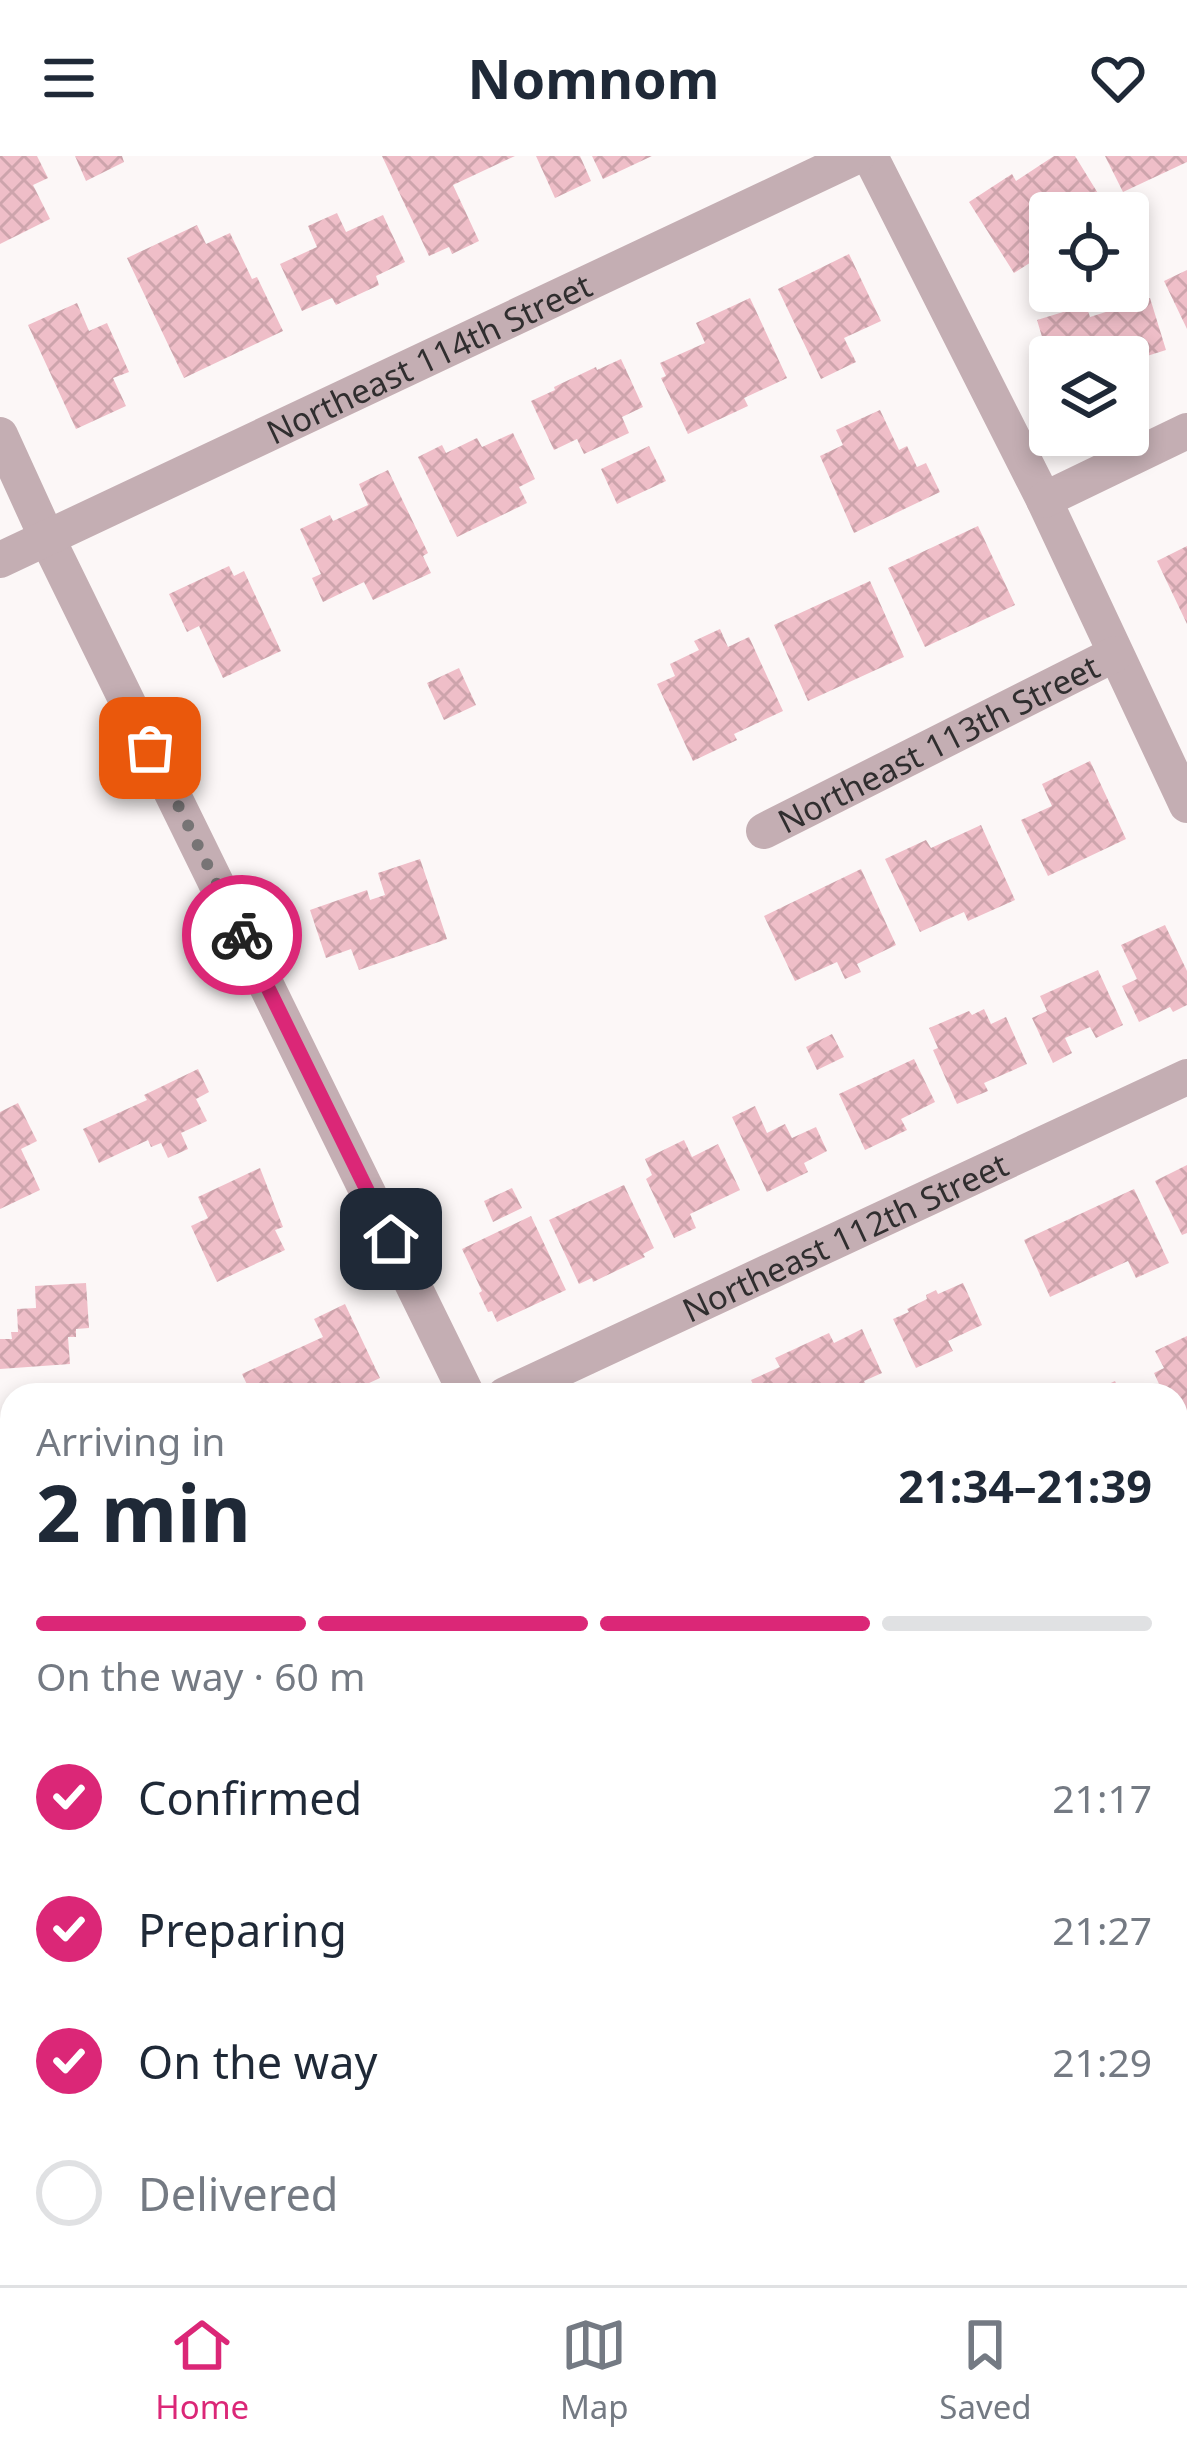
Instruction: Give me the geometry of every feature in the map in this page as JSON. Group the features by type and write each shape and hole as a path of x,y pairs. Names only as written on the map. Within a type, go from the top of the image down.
{"street":[{"name":"Northeast 114th Street","path":"0,560 856,156"},
{"path":"870,156 1043,500 1187,806"},
{"path":"1043,500 1187,431"},
{"path":"0,435 461,1383"},
{"name":"Northeast 113th Street","path":"764,831 1115,654"},
{"name":"Northeast 112th Street","path":"531,1383 1187,1077"}],"building":[{"path":"0,156 37,156 48,178 33,185 50,219 0,244"},
{"path":"75,156 122,156 124,162 86,181"},
{"path":"382,156 515,156 453,185 479,241 452,254 449,247 429,256"},
{"path":"536,156 580,156 591,181 555,198"},
{"path":"592,156 652,156 603,179"},
{"path":"1054,156 1075,156 1097,192 1029,192 1029,263 1014,273 969,202 1012,174 1016,181"},
{"path":"1105,156 1187,156 1187,162 1123,192"},
{"path":"337,213 346,232 383,215 405,262 376,276 379,285 336,305 332,298 302,311 280,264 317,247 308,226"},
{"path":"197,225 206,244 230,233 283,331 184,378 127,258"},
{"path":"849,254 881,321 844,338 856,362 821,379 778,289"},
{"path":"1187,270 1187,329 1164,281"},
{"path":"750,298 787,378 744,398 748,406 688,434 661,378 666,376 660,363 705,343 696,323"},
{"path":"1149,298 1166,350 1149,355 1149,336 1042,336 1037,320 1063,312 1088,312 1090,317 1106,312 1149,312"},
{"path":"77,303 89,331 107,323 129,372 113,378 126,406 76,429 28,325"},
{"path":"621,359 643,407 622,417 629,433 584,454 577,439 554,450 531,401"},
{"path":"880,410 899,450 907,446 917,467 926,463 940,492 854,533 820,456 843,445 836,430"},
{"path":"513,433 535,479 519,487 527,503 457,537 418,457 442,445 446,453 477,438 482,447"},
{"path":"649,446 666,481 617,504 601,469"},
{"path":"388,470 428,553 423,556 431,573 373,600 364,582 323,602 312,578 321,574 300,529 368,505 359,484"},
{"path":"978,526 1015,605 925,647 888,568"},
{"path":"1187,546 1187,624 1157,561"},
{"path":"229,566 234,576 244,571 281,651 223,678 199,626 187,632 169,594"},
{"path":"870,581 904,657 808,701 774,625"},
{"path":"720,629 728,647 749,637 783,711 734,734 737,740 693,761 657,684 675,676 670,664 699,650 694,641"},
{"path":"459,668 476,705 444,720 427,683"},
{"path":"1090,761 1126,839 1048,876 1021,820 1052,806 1042,784"},
{"path":"981,825 1015,900 968,921 964,912 920,932 885,859 926,840 931,848"},
{"path":"420,859 447,939 359,970 351,949 326,958 310,910 367,890 370,900 385,895 378,873"},
{"path":"861,869 896,945 857,964 861,972 845,979 837,962 795,981 764,916"},
{"path":"1165,925 1187,971 1187,1005 1173,1012 1170,1007 1139,1022 1122,986 1137,979 1121,945"},
{"path":"1098,970 1123,1025 1096,1038 1090,1027 1065,1038 1072,1053 1053,1063 1032,1018 1047,1011 1040,996"},
{"path":"984,1009 991,1024 1006,1017 1027,1064 984,1083 988,1091 957,1104 933,1050 938,1048 929,1028"},
{"path":"832,1034 844,1057 817,1070 806,1047"},
{"path":"914,1059 935,1102 901,1119 907,1130 865,1150 839,1094"},
{"path":"198,1069 209,1092 196,1099 207,1121 181,1133 188,1149 168,1158 161,1143 151,1147 148,1140 99,1163 83,1129 147,1100 144,1095"},
{"path":"18,1103 37,1141 21,1149 40,1190 0,1209 0,1112"},
{"path":"755,1106 767,1133 785,1124 792,1138 816,1127 827,1151 804,1163 808,1172 767,1192 732,1117"},
{"path":"684,1140 692,1157 718,1144 740,1190 690,1214 696,1228 674,1238 646,1179 652,1175 645,1159"},
{"path":"1187,1165 1187,1233 1182,1235 1155,1181"},
{"path":"260,1168 283,1227 275,1230 285,1250 217,1282 191,1226 208,1218 198,1197"},
{"path":"624,1185 654,1248 593,1282 592,1278 579,1284 549,1220"},
{"path":"512,1188 522,1208 493,1222 484,1201"},
{"path":"1134,1189 1169,1263 1136,1278 1128,1261 1050,1297 1024,1240"},
{"path":"531,1216 566,1290 497,1322 492,1311 488,1312 462,1249"},
{"path":"86,1283 89,1328 76,1329 76,1337 68,1337 70,1364 0,1369 0,1339 12,1339 11,1332 18,1332 17,1309 36,1308 35,1286"},
{"path":"963,1283 982,1325 948,1341 953,1351 916,1368 893,1319 927,1299 926,1295"},
{"path":"345,1304 380,1378 369,1383 246,1383 242,1374 323,1337 314,1319"},
{"path":"862,1329 882,1373 865,1383 752,1383 780,1367 775,1358 829,1333 834,1343"},
{"path":"1187,1336 1187,1383 1159,1383 1154,1373 1164,1368 1155,1351"}],"way so far":[{"path":"150,748 242,935"}],"route":[{"path":"242,935 391,1239"}]}
